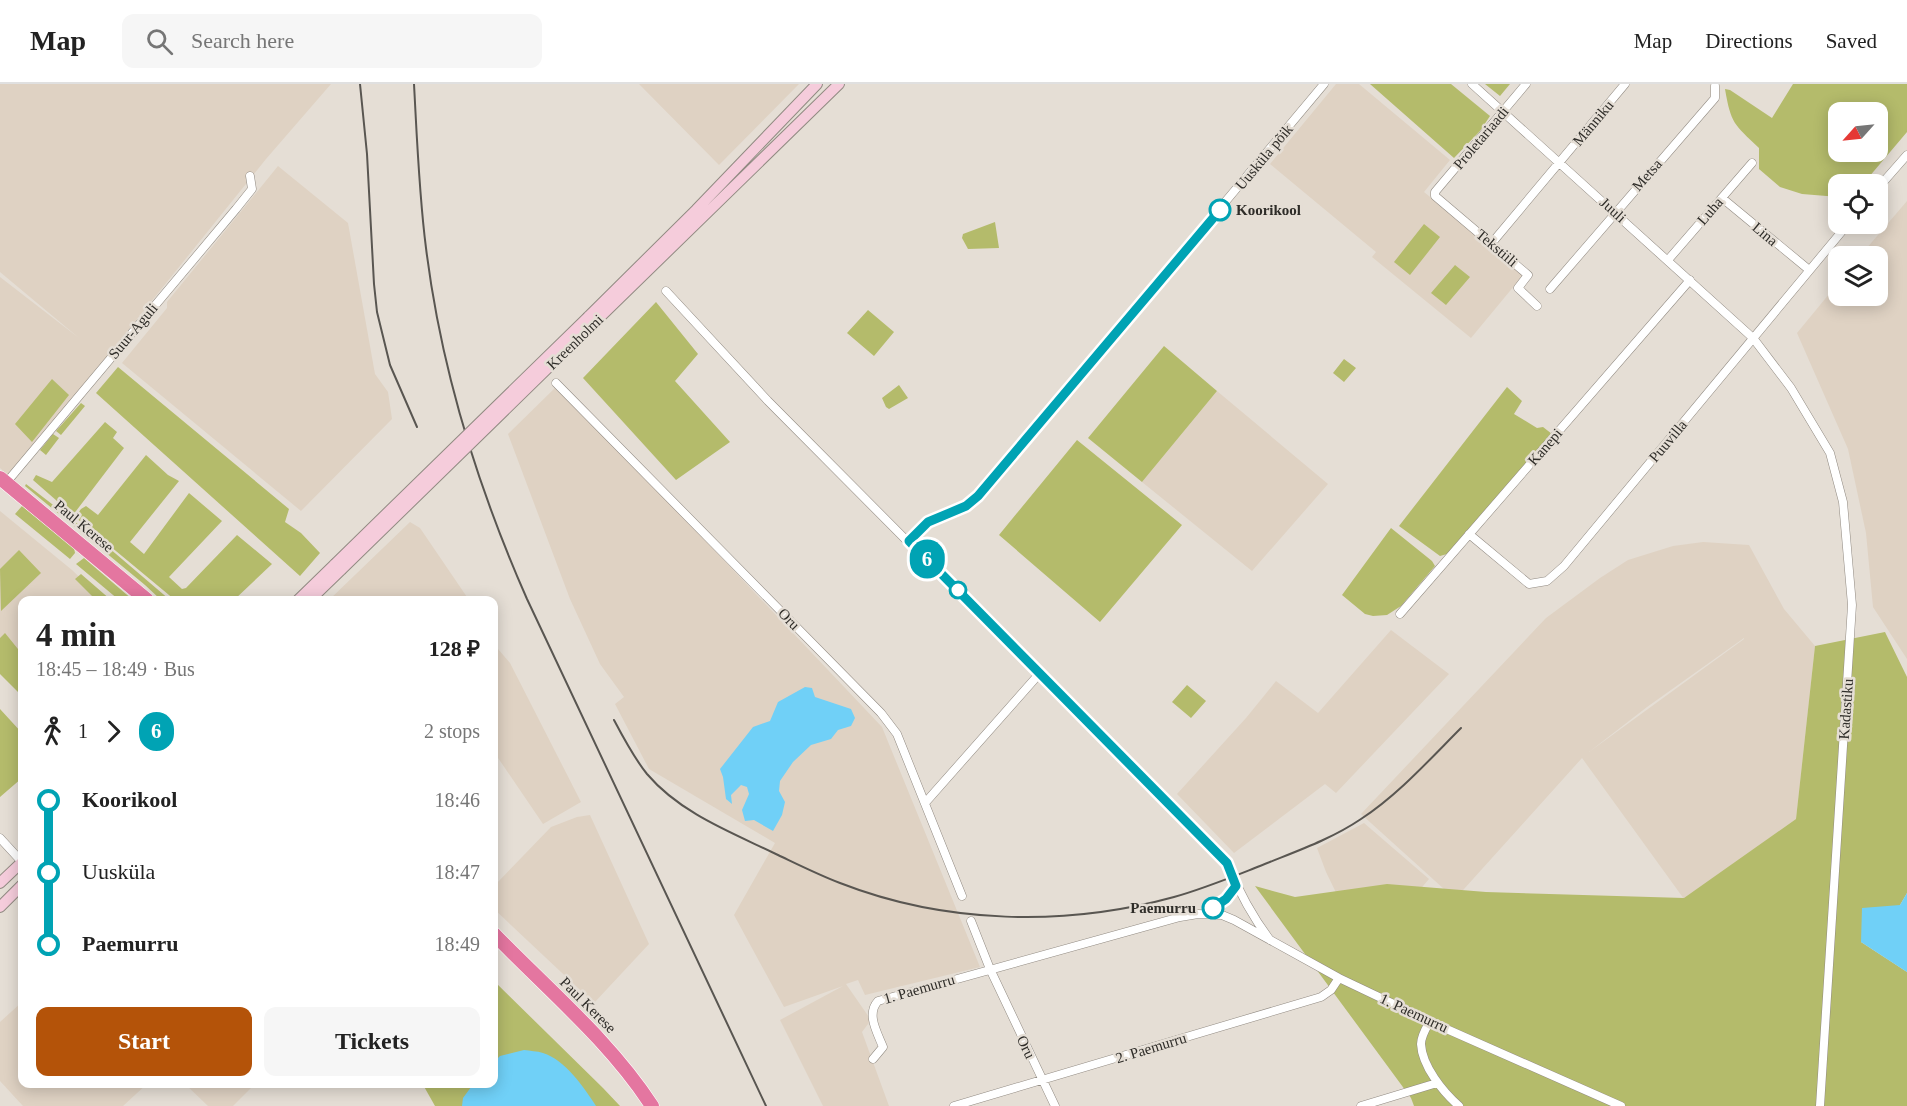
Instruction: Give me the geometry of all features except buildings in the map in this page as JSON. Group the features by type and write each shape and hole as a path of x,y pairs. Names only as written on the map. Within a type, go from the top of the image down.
{"highway":[{"name":"Paul Kerese","path":"3,480 142,596"},
{"name":"Paul Kerese","path":"498,938 612,1053 634,1079 652,1106"}],"main road":[{"name":"Kreenholmi","path":"591,320 817,84"},
{"name":"Kreenholmi","path":"303,596 338,567 591,320 839,84"},
{"name":"Kreenholmi","path":"313,596 338,567"},
{"path":"0,883 18,866"},
{"path":"0,907 18,889"}],"street":[{"name":"Uusküla põik","path":"909,541 928,522 966,506 978,496 1324,84"},
{"name":"Juuli","path":"1472,84 1753,338"},
{"name":"Proletariaadi","path":"1435,192 1526,84"},
{"name":"Männiku","path":"1491,244 1626,84"},
{"name":"Metsa","path":"1550,289 1715,98 1715,85"},
{"path":"1888,177 1907,155"},
{"name":"Luha","path":"1668,260 1752,163"},
{"name":"Suur-Aguli","path":"3,480 236,210 252,189 250,176"},
{"name":"Tekstiili","path":"1435,192 1435,196 1528,275 1518,288 1537,306"},
{"name":"Lina","path":"1722,198 1808,269"},
{"name":"Puuvilla","path":"1469,534 1530,584 1547,581 1564,566 1839,234"},
{"name":"Kanepi","path":"1400,614 1690,280"},
{"name":"1. Paemurru","path":"666,291 717,348 1227,863 1236,886 1254,919 1270,940"},
{"name":"Kadastiku","path":"1753,338 1791,388 1830,453 1843,502 1852,605 1820,1106"},
{"name":"Oru","path":"556,382 881,713 897,734 962,896"},
{"path":"926,803 1040,674"},
{"path":"0,838 18,858"},
{"name":"1. Paemurru","path":"873,1059 883,1047 872,1017 872,1007 878,1000 1197,914 1222,915 1340,978 1620,1106"},
{"name":"Oru","path":"971,921 990,969 1055,1106"},
{"name":"2. Paemurru","path":"954,1106 1321,997 1331,990 1340,978"},
{"path":"1430,1021 1421,1045 1427,1063 1437,1083 1459,1106"},
{"path":"1361,1106 1437,1083"}],"shaded area":[{"path":"0,84 331,84 266,159 10,477 0,468 0,277 79,338 0,272"},
{"path":"639,84 799,84 719,165"},
{"path":"1336,84 1359,84 1450,160 1424,192 1524,274 1471,338 1372,257 1376,252 1270,164"},
{"path":"278,166 348,223 375,374 388,392 392,419 301,511 122,363 167,308 167,302"},
{"path":"1907,201 1907,659 1873,607 1866,533 1848,449 1797,333 1828,295 1828,306 1888,306 1888,246 1869,246 1879,234 1888,234 1888,223"},
{"path":"558,385 882,727 980,967 865,995 858,980 846,984 871,1020 862,1032 889,1106 823,1106 780,1020 843,986 784,1007 734,915 775,843 649,769 615,704 624,697 600,664 570,599 508,434"},
{"path":"1217,391 1328,484 1252,571 1142,482"},
{"path":"0,511 72,570 99,596 18,596 18,673 0,654"},
{"path":"410,522 420,528 466,596 333,596"},
{"path":"1703,542 1749,545 1784,609 1815,646 1796,819 1684,899 1582,758 1455,899 1361,814 1546,618 1628,560 1673,546","holes":["1744,639 1589,752 1647,707"]},
{"path":"1391,630 1449,674 1336,793 1325,784 1234,853 1177,794 1246,718 1276,681 1318,713"},
{"path":"498,649 510,663 581,802 543,824 498,758"},
{"path":"590,815 649,944 594,1003 498,913 498,882 551,827 577,817"},
{"path":"1364,823 1429,879 1376,941 1346,913 1317,848"},
{"path":"18,1006 18,1088 143,1088 123,1106 23,1106 0,1081 0,1022"},
{"path":"189,1088 251,1088 233,1106 208,1106"}],"green space":[{"path":"1370,84 1451,84 1490,116 1480,131 1454,158"},
{"path":"1485,84 1510,84 1500,96"},
{"path":"1793,84 1907,84 1907,132 1888,154 1888,102 1828,102 1828,162 1882,162 1871,174 1828,174 1828,196 1802,194 1780,187 1759,169 1759,148 1735,123 1729,110 1725,89 1772,118"},
{"path":"995,222 999,248 968,249 962,238 963,234"},
{"path":"1424,224 1440,237 1410,275 1394,262"},
{"path":"1455,265 1470,277 1446,305 1431,293"},
{"path":"656,302 698,354 675,381 730,442 676,480 583,378"},
{"path":"868,310 894,332 874,356 847,333"},
{"path":"1164,346 1217,391 1142,482 1088,438"},
{"path":"1344,359 1356,368 1344,382 1333,373"},
{"path":"118,367 289,509 285,522 301,533 320,553 300,576 96,393"},
{"path":"52,379 69,395 32,442 15,424"},
{"path":"899,385 908,398 889,409 882,398"},
{"path":"1507,387 1522,401 1514,414 1537,428 1543,427 1552,434 1447,554 1440,556 1399,526"},
{"path":"81,403 85,406 61,435 56,431"},
{"path":"105,422 117,432 113,438 124,448 73,515 33,480 36,475 52,482"},
{"path":"53,434 59,438 46,455 40,450"},
{"path":"1077,440 1182,525 1100,622 999,535"},
{"path":"146,455 168,475 179,481 130,542 144,554 189,493 222,521 169,577 182,589 186,588 237,535 272,564 238,596 170,596 75,517 86,506 98,515"},
{"path":"26,484 109,548 165,596 157,596 25,486"},
{"path":"22,506 74,548 75,553 70,559 15,514"},
{"path":"1391,528 1432,561 1435,566 1401,606 1387,615 1365,614 1342,595"},
{"path":"19,550 41,573 1,611 0,569"},
{"path":"84,558 128,596 114,596 76,564"},
{"path":"81,574 106,596 92,596 75,579"},
{"path":"1885,632 1907,677 1907,893 1900,905 1861,942 1907,972 1907,1106 1414,1106 1411,1098 1255,886 1295,897 1387,884 1486,892 1684,898 1796,819 1815,646"},
{"path":"5,633 18,649 18,692 0,674 0,638"},
{"path":"1187,685 1206,701 1191,718 1172,702"},
{"path":"0,709 18,729 18,781 0,797"},
{"path":"498,985 620,1106 435,1106 425,1088 498,1088"}],"water":[{"path":"805,687 812,688 815,697 851,709 855,718 851,726 838,730 831,739 811,745 793,762 780,781 779,791 785,802 782,815 773,831 754,820 745,821 742,810 749,794 747,787 741,785 731,795 732,804 726,799 720,769 753,727 770,721 778,702"},
{"path":"1907,893 1907,972 1861,942 1862,908 1900,905"},
{"path":"524,1050 543,1053 551,1057 566,1068 580,1083 596,1106 462,1106 463,1098 470,1088 498,1088 498,1058"}],"railway":[{"path":"360,84 377,312 390,365 417,427"},
{"path":"414,84 418,166 433,293 452,383 477,471 527,599 766,1106"},
{"path":"614,720 647,774 675,800 708,821 824,877 880,897 921,907 1006,917 1048,917 1133,907 1196,890 1299,851 1337,833 1375,809 1413,776 1461,728"}],"bus line":[{"name":"6","path":"1213,908 1226,899 1236,886 1227,863 909,541 928,522 939,515 966,506 978,496 1220,210"}],"place":[{"name":"Koorikool","path":"1220,210"},
{"name":"Paemurru","path":"1213,908"}]}
